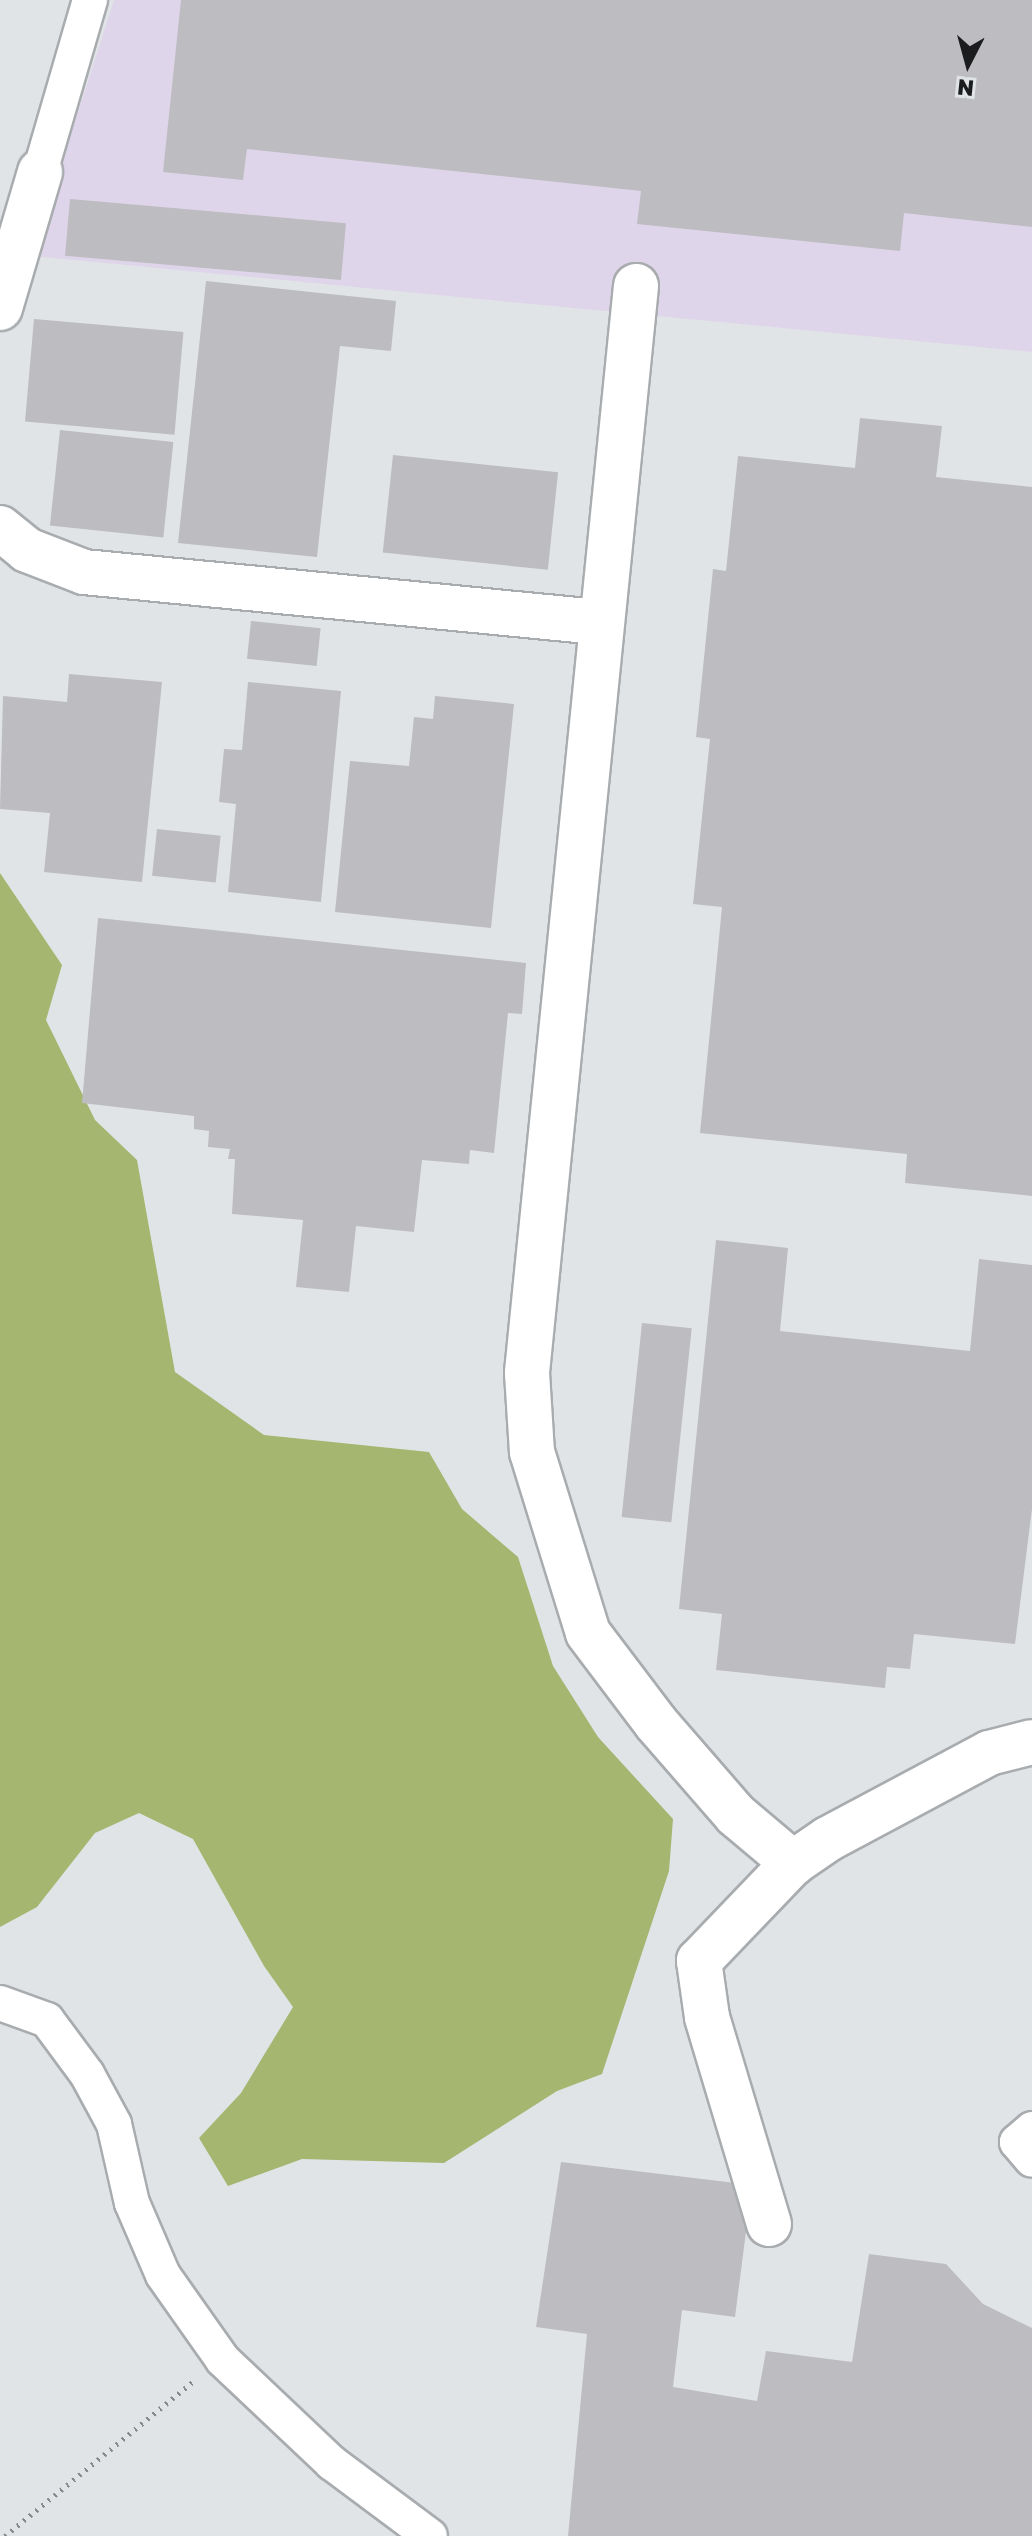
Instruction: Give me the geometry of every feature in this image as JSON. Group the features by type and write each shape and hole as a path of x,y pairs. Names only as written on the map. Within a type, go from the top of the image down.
{"street":[{"path":"0,308 90,0"},
{"path":"636,286 598,622 527,1373 532,1452 588,1633 656,1723 736,1815 793,1863"},
{"path":"0,528 27,550 84,572 598,622"},
{"path":"769,2224 707,2017 699,1961 793,1863 828,1839 989,1753 1032,1742"},
{"path":"0,2003 47,2020 87,2074 114,2124 132,2203 163,2275 223,2360 332,2463 430,2536"},
{"path":"1032,2129 1017,2142 1032,2160"}],"path":[{"path":"5,2536 151,2411 223,2360"}],"shaded area":[{"path":"114,0 1032,0 1032,352 32,256"}],"green space":[{"path":"0,873 62,965 46,1020 95,1120 137,1160 175,1372 264,1435 429,1452 462,1509 518,1557 553,1666 598,1737 673,1819 669,1871 602,2074 557,2091 444,2163 302,2159 228,2186 199,2138 241,2093 293,2007 264,1966 193,1839 139,1813 95,1833 37,1907 0,1927"}],"building":[{"path":"181,0 1032,0 1032,227 904,213 900,251 637,224 641,191 247,149 243,180 163,172"},
{"path":"70,199 346,223 341,280 65,256"},
{"path":"206,281 396,301 391,351 340,346 317,557 178,543"},
{"path":"34,319 183,332 174,435 25,422"},
{"path":"860,418 942,426 936,477 1032,487 1032,1196 905,1183 907,1154 700,1133 722,907 693,904 710,739 696,737 713,569 726,571 738,456 855,468"},
{"path":"60,430 173,442 163,537 50,525"},
{"path":"393,455 558,472 548,570 383,552"},
{"path":"251,621 321,628 317,666 247,659"},
{"path":"69,674 162,682 142,882 44,872 50,813 0,809 3,696 67,702"},
{"path":"248,682 341,691 321,902 228,892 236,804 219,802 224,749 242,750"},
{"path":"435,696 514,704 491,928 335,912 350,761 409,766 414,717 433,719"},
{"path":"157,829 221,836 216,882 152,876"},
{"path":"98,918 526,963 522,1014 508,1013 494,1153 470,1150 469,1164 422,1160 414,1232 356,1226 349,1292 296,1287 303,1220 232,1214 235,1159 228,1159 230,1149 208,1147 209,1131 194,1129 194,1116 82,1103"},
{"path":"716,1240 788,1248 780,1331 970,1351 979,1259 1032,1265 1032,1509 1015,1644 914,1634 910,1669 887,1667 885,1688 716,1670 722,1614 679,1609"},
{"path":"642,1323 692,1328 671,1522 622,1517"},
{"path":"561,2162 752,2185 735,2317 682,2310 673,2387 757,2401 766,2351 852,2362 869,2254 946,2264 983,2304 1032,2328 1032,2536 568,2536 587,2334 536,2327"}]}
